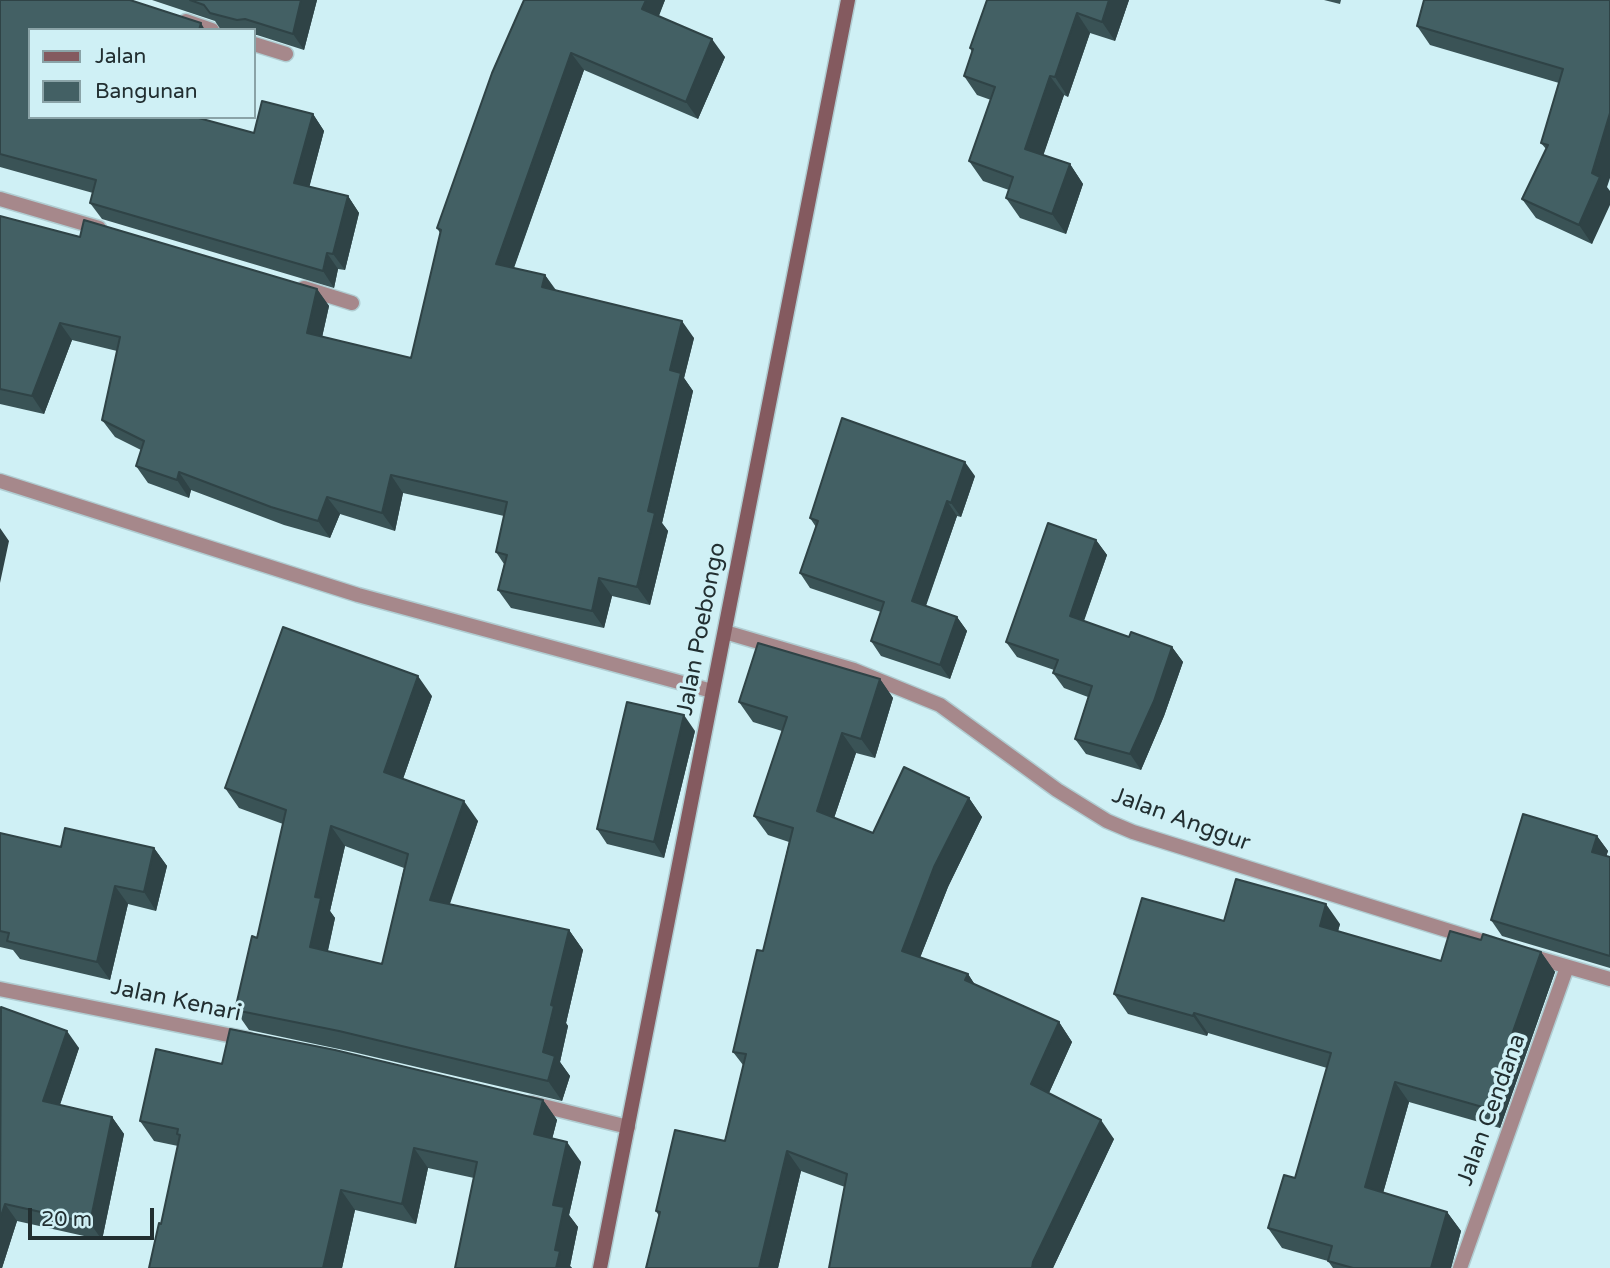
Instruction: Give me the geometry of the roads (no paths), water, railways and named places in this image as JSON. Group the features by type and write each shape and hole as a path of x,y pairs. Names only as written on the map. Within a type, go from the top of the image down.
{"main road":[{"name":"Jalan Poebongo","path":"600,1268 848,0"}],"street":[{"path":"173,17 206,28"},
{"path":"256,45 285,54"},
{"path":"0,199 117,233"},
{"path":"287,283 352,303"},
{"path":"0,481 358,595 712,691"},
{"name":"Jalan Anggur","path":"725,632 854,670 940,705 1057,790 1107,821 1133,832 1610,979"},
{"name":"Jalan Cendana","path":"1460,1268 1567,967"},
{"name":"Jalan Kenari","path":"0,989 257,1041"},
{"path":"511,1098 628,1126"}]}
